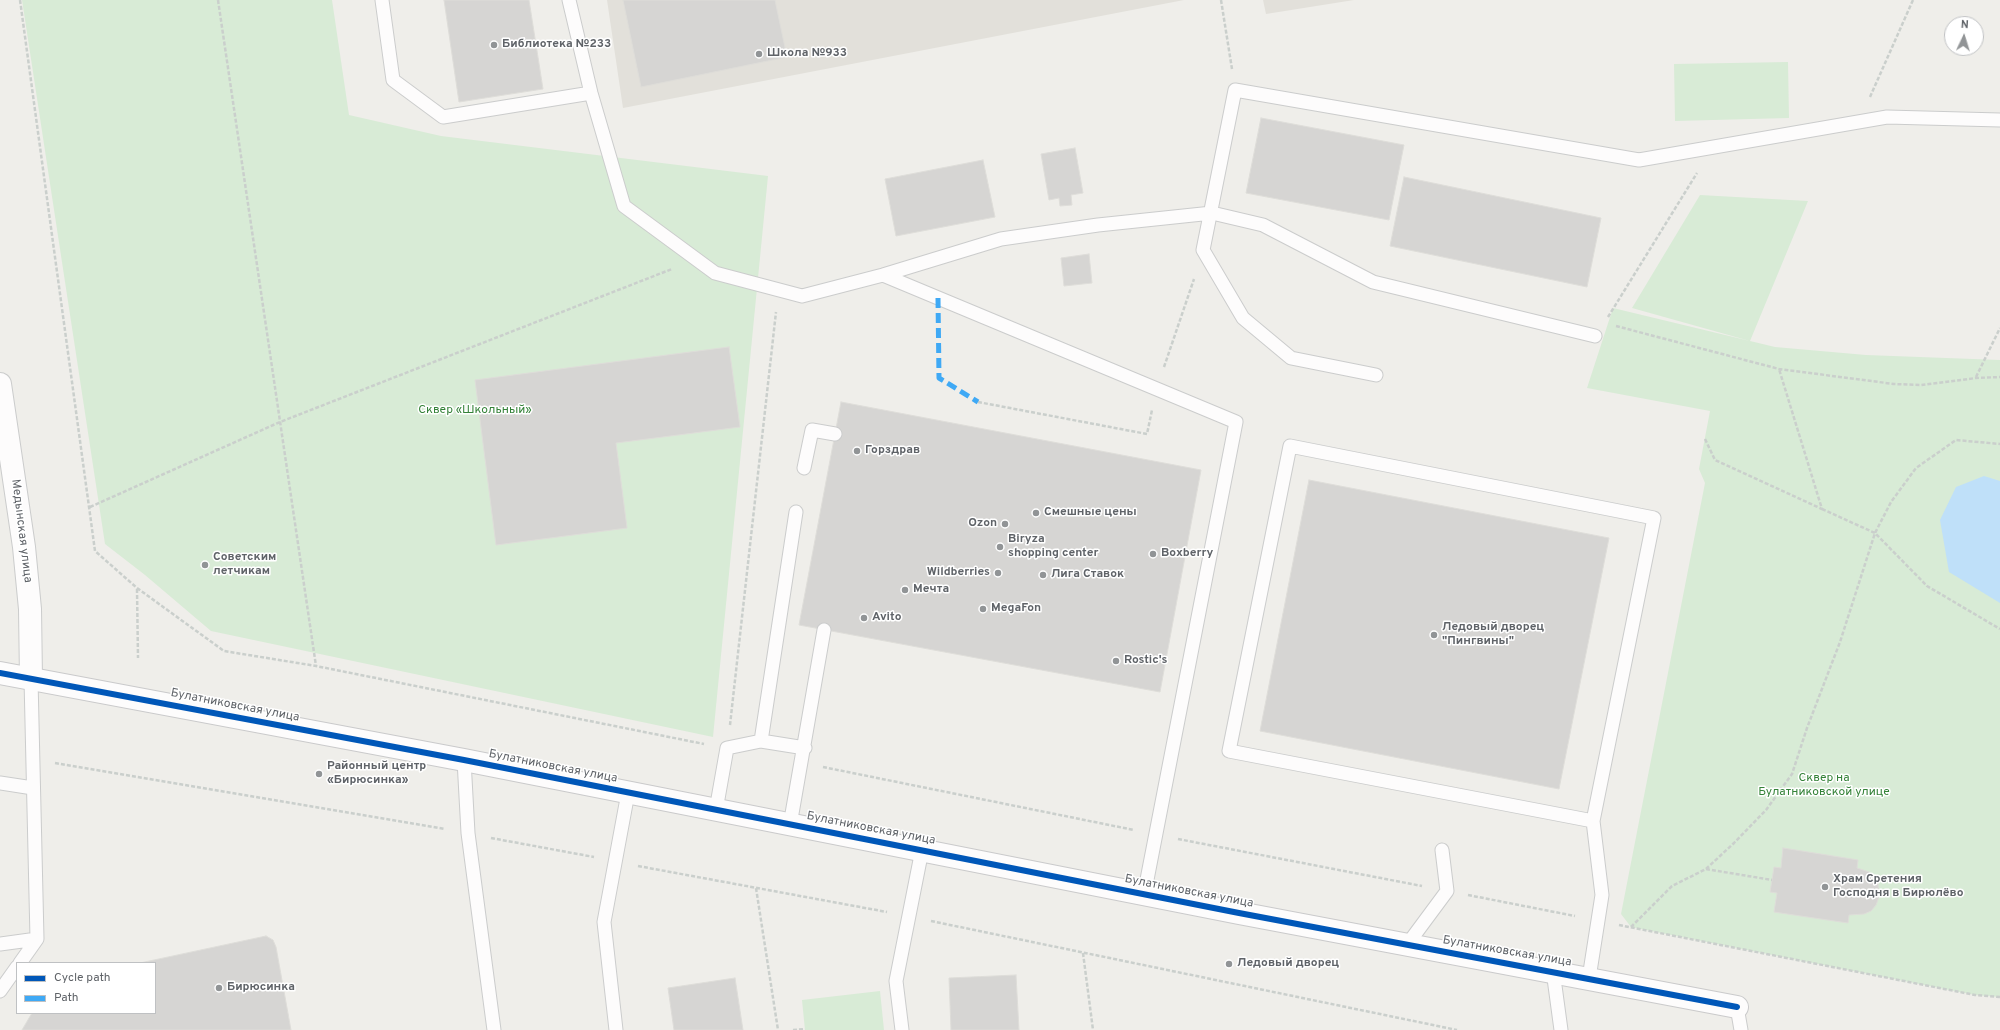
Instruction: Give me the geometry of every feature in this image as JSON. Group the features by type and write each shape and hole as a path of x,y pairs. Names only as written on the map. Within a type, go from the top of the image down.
{"street":[{"name":"Медынская улица","path":"0,384 24,547 30,609 31,679"},
{"name":"Булатниковская улица","path":"0,673 464,760 1144,895 1553,971 1737,1007"}],"lane":[{"path":"382,0 393,80 443,117 591,94"},
{"path":"569,0 591,94 624,206 715,273 802,296 883,275 1001,240 1098,225 1212,213 1263,225 1373,282 1595,336"},
{"path":"1376,375 1291,358 1243,318 1204,250 1235,90 1639,160 1887,117 2000,120"},
{"path":"883,275 1236,422 1144,895"},
{"path":"804,468 812,430 835,434"},
{"path":"1589,978 1602,895 1592,821 1654,518 1290,446 1229,751 1592,821"},
{"path":"761,741 796,512"},
{"path":"790,825 805,748 824,630"},
{"path":"21,962 37,939 31,679"},
{"path":"716,810 727,748 761,741 805,748"},
{"path":"464,760 468,834 494,1030"},
{"path":"0,783 33,788"},
{"path":"616,1030 604,922 628,793"},
{"path":"902,1030 896,981 922,850"},
{"path":"1407,945 1448,891 1442,850"},
{"path":"0,944 37,939"},
{"path":"0,991 16,968"},
{"path":"1553,971 1561,1030"},
{"path":"1737,1007 1741,1030"}],"path":[{"path":"20,0 96,551 137,588 224,652 316,666 727,748 779,290"},
{"path":"218,0 316,666"},
{"path":"1221,0 1235,90"},
{"path":"1860,122 1913,0"},
{"path":"1595,336 1713,147"},
{"path":"978,402 1147,434 1157,389 1204,250"},
{"path":"90,507 280,422 697,260"},
{"path":"1604,323 1780,369 1914,385 1976,378 2000,377"},
{"path":"1976,378 2000,328"},
{"path":"1780,369 1822,509"},
{"path":"1705,439 1715,460 1875,533 1926,586 2000,628"},
{"path":"1631,927 1672,886 1706,869 1766,810 1792,774 1807,728 1840,642 1875,533 1891,502 1916,468 1956,440 2000,444"},
{"path":"137,588 138,658"},
{"path":"49,762 468,834 615,861 909,917 1457,1030"},
{"path":"802,763 1975,995 2000,997"},
{"path":"1706,869 1772,880"},
{"path":"756,888 778,1030"},
{"path":"1083,953 1093,1030"},
{"path":"793,1030 805,1029"}],"shaded area":[{"name":"Школа №933","path":"607,0 1184,0 623,108"},
{"path":"1263,0 1354,0 1266,14"}],"green space":[{"name":"Сквер «Школьный»","path":"22,0 332,0 349,115 441,136 768,176 713,737 211,631 145,575 105,544"},
{"path":"1788,62 1789,118 1675,121 1674,64"},
{"path":"1700,195 1808,201 1750,341 1632,308"},
{"name":"Сквер на Булатниковской улице","path":"1613,308 1775,347 1866,355 2000,360 2000,997 1975,995 1631,927 1621,914 1705,483 1699,469 1710,411 1587,388"},
{"path":"880,991 884,1030 805,1030 802,1000"}],"water":[{"path":"1984,476 2000,481 2000,603 1949,572 1940,520 1956,487"}],"building":[{"name":"Библиотека №233","path":"444,0 529,0 543,89 459,102"},
{"path":"623,0 775,0 787,57 641,87"},
{"path":"1261,118 1404,145 1389,220 1246,193"},
{"path":"1075,148 1083,193 1071,195 1072,205 1060,206 1059,198 1049,200 1041,154"},
{"path":"983,160 995,217 896,236 885,179"},
{"path":"1404,177 1601,218 1587,287 1390,246"},
{"path":"1089,254 1092,283 1064,286 1061,258"},
{"path":"729,347 740,427 616,443 627,528 496,545 475,380"},
{"name":"Biryza shopping center","path":"841,402 1201,470 1160,692 799,625"},
{"name":"Ледовый дворец \"Пингвины\"","path":"1309,480 1609,538 1559,789 1260,731"},
{"name":"Храм Сретения Господня в Бирюлёво","path":"1783,848 1858,860 1857,868 1869,872 1875,877 1878,884 1879,897 1876,905 1871,911 1864,914 1849,915 1848,923 1774,912 1777,893 1770,892 1774,867 1781,868"},
{"name":"Бирюсинка","path":"266,936 273,940 276,947 291,1030 22,1030 31,1014 156,1014 156,962 145,962"},
{"path":"1016,975 1019,1030 951,1030 949,978"},
{"path":"735,978 743,1030 674,1030 668,988"}],"marked path":[{"path":"938,298 939,378 978,402"}],"cycle path":[{"path":"0,673 464,760 1239,913 1737,1007"}],"place":[{"name":"Библиотека №233","path":"494,45"},
{"name":"Школа №933","path":"759,54"},
{"name":"Горздрав","path":"857,451"},
{"name":"Смешные цены","path":"1036,513"},
{"name":"Ozon","path":"1005,524"},
{"name":"Biryza shopping center","path":"1000,547"},
{"name":"Boxberry","path":"1153,554"},
{"name":"Cоветским летчикам","path":"205,565"},
{"name":"Wildberries","path":"998,573"},
{"name":"Лига Ставок","path":"1043,575"},
{"name":"Мечта","path":"905,590"},
{"name":"MegaFon","path":"983,609"},
{"name":"Avito","path":"864,618"},
{"name":"Ледовый дворец \"Пингвины\"","path":"1434,635"},
{"name":"Rostic's","path":"1116,661"},
{"name":"Районный центр «Бирюсинка»","path":"319,774"},
{"name":"Храм Сретения Господня в Бирюлёво","path":"1825,887"},
{"name":"Ледовый дворец","path":"1229,964"},
{"name":"Бирюсинка","path":"219,988"}]}
